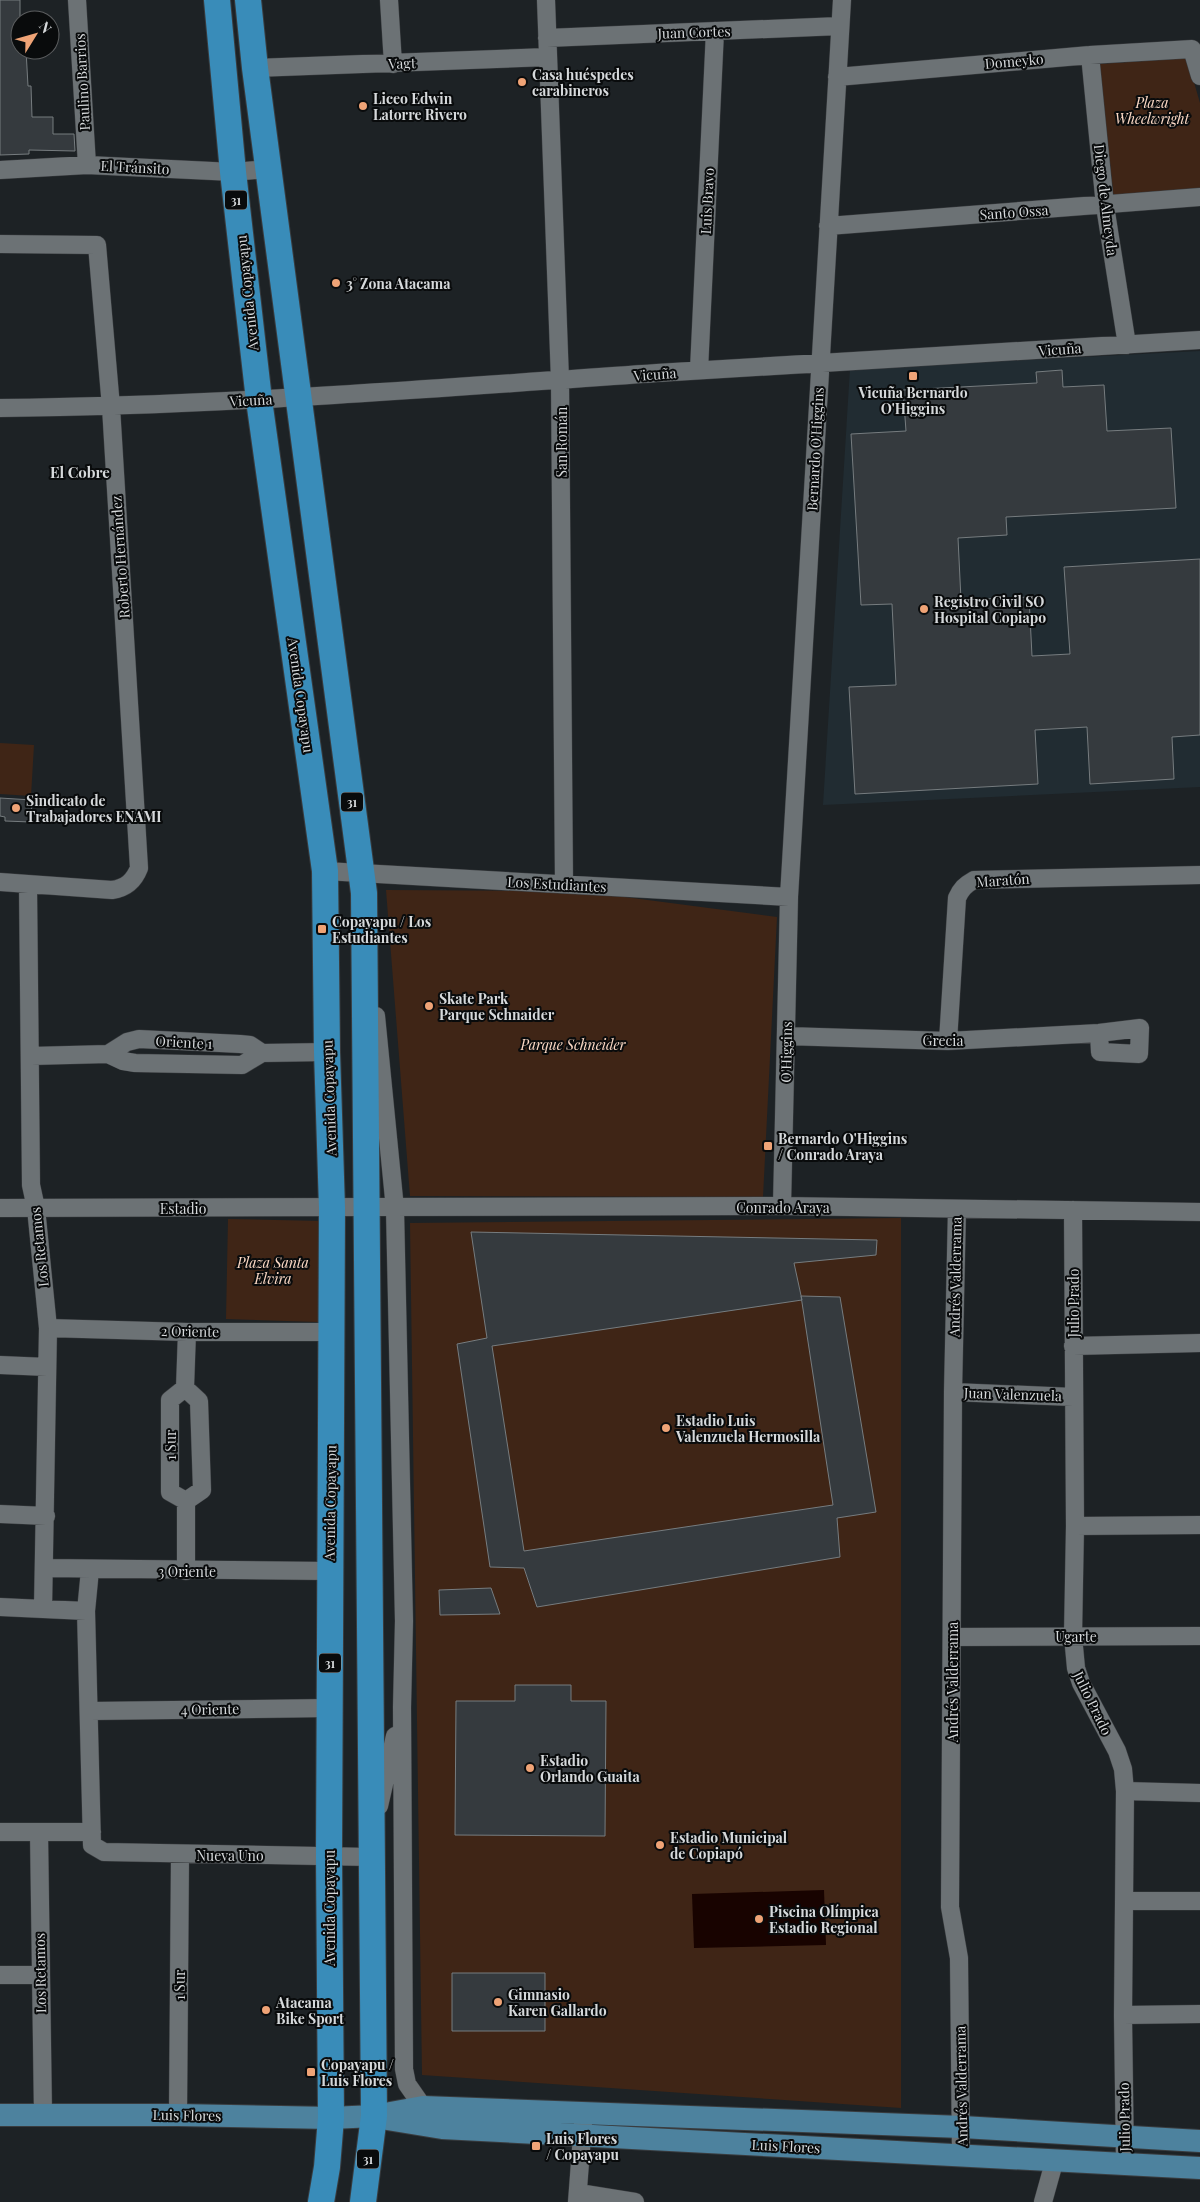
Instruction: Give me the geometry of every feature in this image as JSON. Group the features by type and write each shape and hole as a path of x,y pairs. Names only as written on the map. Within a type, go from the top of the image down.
{"highway":[{"name":"Avenida Copayapu","path":"217,0 233,172 259,400 326,871 327,1052 332,1208 333,1332 329,1570 330,2118 327,2166 321,2202"},
{"name":"31","path":"248,0 255,68 363,883 374,2116 363,2202"},
{"path":"252,335 270,369 299,398"}],"main road":[{"name":"Luis Flores","path":"0,2114 330,2118 374,2116 423,2107 962,2127 1200,2141"},
{"name":"Luis Flores","path":"374,2116 396,2122 442,2128 1200,2168"}],"street":[{"name":"Paulino Barrios","path":"77,0 87,165"},
{"path":"389,0 393,64"},
{"name":"San Román","path":"546,0 560,380 564,884"},
{"name":"Bernardo O'Higgins","path":"789,897 842,0"},
{"name":"Juan Cortes","path":"547,38 840,26"},
{"name":"Luis Bravo","path":"699,370 715,31"},
{"name":"Domeyko","path":"837,77 1090,55 1192,49 1200,76"},
{"name":"Diego de Almeyda","path":"1090,55 1105,206 1127,345"},
{"name":"Vagt","path":"255,68 548,57"},
{"name":"El Tránsito","path":"0,170 87,165 233,172 269,169"},
{"name":"Santo Ossa","path":"828,226 1105,206 1200,197"},
{"name":"Roberto Hernández","path":"0,244 97,245 111,407 139,868 136,878 119,889 28,885"},
{"name":"Vicuña","path":"0,408 111,407 299,398 699,370 1200,340"},
{"name":"Los Estudiantes","path":"326,871 363,883 564,884 789,897"},
{"name":"Maratón","path":"948,1041 957,898 962,888 974,880 1200,875"},
{"path":"0,882 28,885"},
{"path":"363,883 395,1209 404,1621 402,1707 404,2069 407,2084 423,2107"},
{"name":"Los Retamos","path":"28,885 31,1185 36,1208 48,1328 43,1609"},
{"name":"O'Higgins","path":"782,1206 789,897"},
{"name":"Grecia","path":"786,1036 948,1041 1099,1033"},
{"name":"Oriente 1","path":"108,1054 127,1042 139,1039 250,1045 262,1053"},
{"name":"Oriente 1","path":"31,1056 108,1054 123,1061 135,1063 242,1065 262,1053 327,1052"},
{"name":"Conrado Araya","path":"366,1208 782,1206 1200,1212"},
{"name":"Estadio","path":"0,1208 366,1208"},
{"name":"Andrés Valderrama","path":"957,1209 953,1392 950,1907 959,1958 962,2154"},
{"name":"Julio Prado","path":"1073,1210 1075,1526 1073,1636 1076,1668 1081,1683 1117,1751 1123,1769 1125,1792 1123,2015 1125,2164"},
{"name":"2 Oriente","path":"48,1328 186,1332 333,1332"},
{"path":"186,1332 184,1388 199,1401 202,1490 186,1501 186,1571"},
{"path":"1073,1346 1200,1343"},
{"path":"0,1365 48,1367"},
{"name":"1 Sur","path":"184,1388 170,1400 170,1492 186,1501"},
{"name":"Juan Valenzuela","path":"953,1392 1073,1397"},
{"path":"0,1514 46,1516"},
{"path":"1075,1526 1200,1526"},
{"name":"3 Oriente","path":"45,1568 186,1571 329,1570"},
{"path":"90,1570 86,1611 92,1838"},
{"path":"0,1607 86,1611"},
{"name":"Ugarte","path":"952,1637 1200,1636"},
{"path":"371,1848 402,1707"},
{"name":"4 Oriente","path":"90,1711 330,1708"},
{"path":"1125,1792 1200,1793"},
{"name":"Nueva Uno","path":"0,1832 39,1832 92,1838 104,1852 180,1855 329,1856 371,1848"},
{"name":"Los Retamos","path":"39,1832 43,2114"},
{"name":"1 Sur","path":"178,2115 180,1855"},
{"path":"1124,1901 1200,1901"},
{"path":"0,1975 40,1975"},
{"path":"1123,2015 1200,2014"},
{"path":"584,2112 578,2197 635,2202"},
{"path":"1043,2202 1055,2159"}],"shaded area":[{"path":"1200,351 1200,787 823,805 850,369"},
{"name":"Piscina Olímpica Estadio Regional","path":"824,1890 826,1945 694,1948 692,1894"}],"green space":[{"name":"Plaza Wheelwright","path":"1187,58 1200,103 1200,192 1114,200 1099,64"},
{"path":"0,743 34,745 31,796 0,794"},
{"name":"Parque Schneider","path":"386,890 579,891 777,917 763,1197 410,1196"},
{"name":"Estadio Municipal de Copiapó","path":"901,1218 901,2108 422,2075 410,1223"},
{"name":"Plaza Santa Elvira","path":"228,1219 321,1221 318,1322 226,1319"}],"building":[{"path":"0,0 20,0 20,10 10,10 10,60 27,60 28,86 31,86 32,117 53,117 53,134 74,134 75,151 29,150 29,154 0,155"},
{"path":"1062,370 1063,387 1104,385 1107,431 1171,428 1176,508 1006,517 1007,535 958,538 961,600 1029,597 1032,656 1070,654 1064,567 1200,559 1200,735 1172,737 1174,779 1090,784 1087,727 1035,730 1038,784 855,794 849,687 896,685 892,604 861,605 851,434 906,431 903,390 1037,383 1036,372"},
{"name":"Sindicato de Trabajadores ENAMI","path":"0,798 32,800 31,822 5,821 5,817 0,816"},
{"path":"471,1232 877,1240 876,1255 794,1263 801,1296 840,1297 876,1512 837,1518 840,1557 537,1607 524,1568 490,1567 457,1344 487,1338","holes":["802,1300 833,1505 524,1551 492,1346"]},
{"path":"491,1588 500,1614 440,1615 439,1590"},
{"name":"Estadio Orlando Guaita","path":"515,1685 571,1685 571,1701 606,1701 605,1836 455,1835 456,1701 515,1701"},
{"name":"Gimnasio Karen Gallardo","path":"452,1973 545,1973 545,2031 452,2031"}],"place":[{"name":"Casa huéspedes carabineros","path":"522,82"},
{"name":"Liceo Edwin Latorre Rivero","path":"363,106"},
{"name":"3° Zona Atacama","path":"336,283"},
{"name":"Vicuña Bernardo O'Higgins","path":"913,376"},
{"name":"Registro Civil SO Hospital Copiapo","path":"924,609"},
{"name":"Sindicato de Trabajadores ENAMI","path":"16,808"},
{"name":"Copayapu / Los Estudiantes","path":"322,929"},
{"name":"Skate Park Parque Schnaider","path":"429,1006"},
{"name":"Bernardo O'Higgins / Conrado Araya","path":"768,1146"},
{"name":"Estadio Luis Valenzuela Hermosilla","path":"666,1428"},
{"name":"Estadio Orlando Guaita","path":"530,1768"},
{"name":"Estadio Municipal de Copiapó","path":"660,1845"},
{"name":"Piscina Olímpica Estadio Regional","path":"759,1919"},
{"name":"Gimnasio Karen Gallardo","path":"498,2002"},
{"name":"Atacama Bike Sport","path":"266,2010"},
{"name":"Copayapu / Luis Flores","path":"311,2072"},
{"name":"Luis Flores / Copayapu","path":"536,2146"}],"district":[{"name":"El Cobre","path":"80,472"}]}
